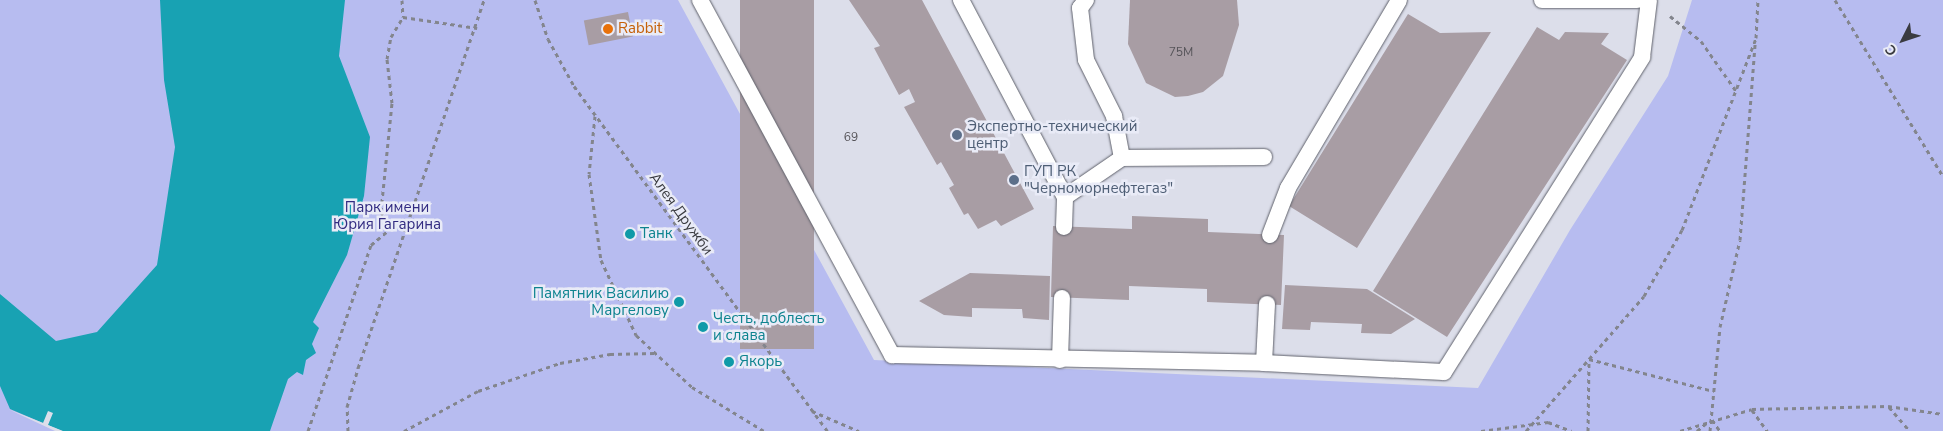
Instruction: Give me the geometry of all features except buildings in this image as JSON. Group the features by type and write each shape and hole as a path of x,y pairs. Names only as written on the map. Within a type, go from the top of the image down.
{"lane":[{"path":"700,0 892,355 1264,363 1444,372 1642,57 1649,0"},
{"path":"962,0 1065,197 1064,227"},
{"path":"1086,0 1080,8 1086,60 1114,116 1122,158"},
{"path":"1270,234 1288,188 1399,0"},
{"path":"1542,0 1637,0"},
{"path":"1065,197 1122,158 1264,157"},
{"path":"1060,360 1062,298"},
{"path":"1264,363 1267,304"}],"path":[{"path":"308,431 371,245 389,230 382,211 392,103 387,58 391,38 403,17 402,0"},
{"path":"348,431 347,407 358,368 443,111 477,28 484,0"},
{"name":"Алея Дружби","path":"534,0 548,39 595,116 827,431"},
{"path":"1710,431 1720,327 1740,240 1758,0"},
{"path":"1836,0 1943,176"},
{"path":"1665,12 1701,42 1737,92"},
{"path":"403,17 477,28"},
{"path":"1526,431 1644,296 1682,230 1737,92 1756,38"},
{"path":"595,116 589,174 601,260 636,335 692,387 764,431"},
{"path":"404,431 478,391 560,363 610,354 655,353"},
{"path":"1589,359 1714,391"},
{"path":"1588,431 1589,359"},
{"path":"1680,431 1712,420 1724,422 1752,409 1888,406 1943,414"},
{"path":"1888,406 1910,431"},
{"path":"1752,409 1767,431"},
{"path":"811,410 859,431"},
{"path":"1697,431 1712,420"},
{"path":"1712,420 1720,431"},
{"path":"1481,431 1530,426 1548,422 1571,431"}],"green space":[{"name":"Парк имени Юрия Гагарина","path":"0,0 678,0 874,360 1478,388 1570,230 1668,76 1692,0 1943,0 1943,431 0,431"}],"shaded area":[{"path":"160,0 345,0 339,56 370,137 364,196 347,255 313,322 319,328 312,344 316,353 306,360 303,375 297,372 288,379 270,431 62,431 10,409 0,386 0,294 56,341 97,332 157,265 175,147 164,80"}],"pier":[{"path":"8,409 43,423 48,411 53,413 48,425 63,431 55,431"}],"place":[{"name":"Rabbit","path":"608,29"},
{"name":"Экспертно-технический центр","path":"957,135"},
{"name":"ГУП РК \"Черноморнефтегаз\"","path":"1014,180"},
{"name":"Танк","path":"630,234"},
{"name":"Памятник Василию Маргелову","path":"679,302"},
{"name":"Честь, доблесть и слава","path":"703,327"},
{"name":"Якорь","path":"729,362"}]}
